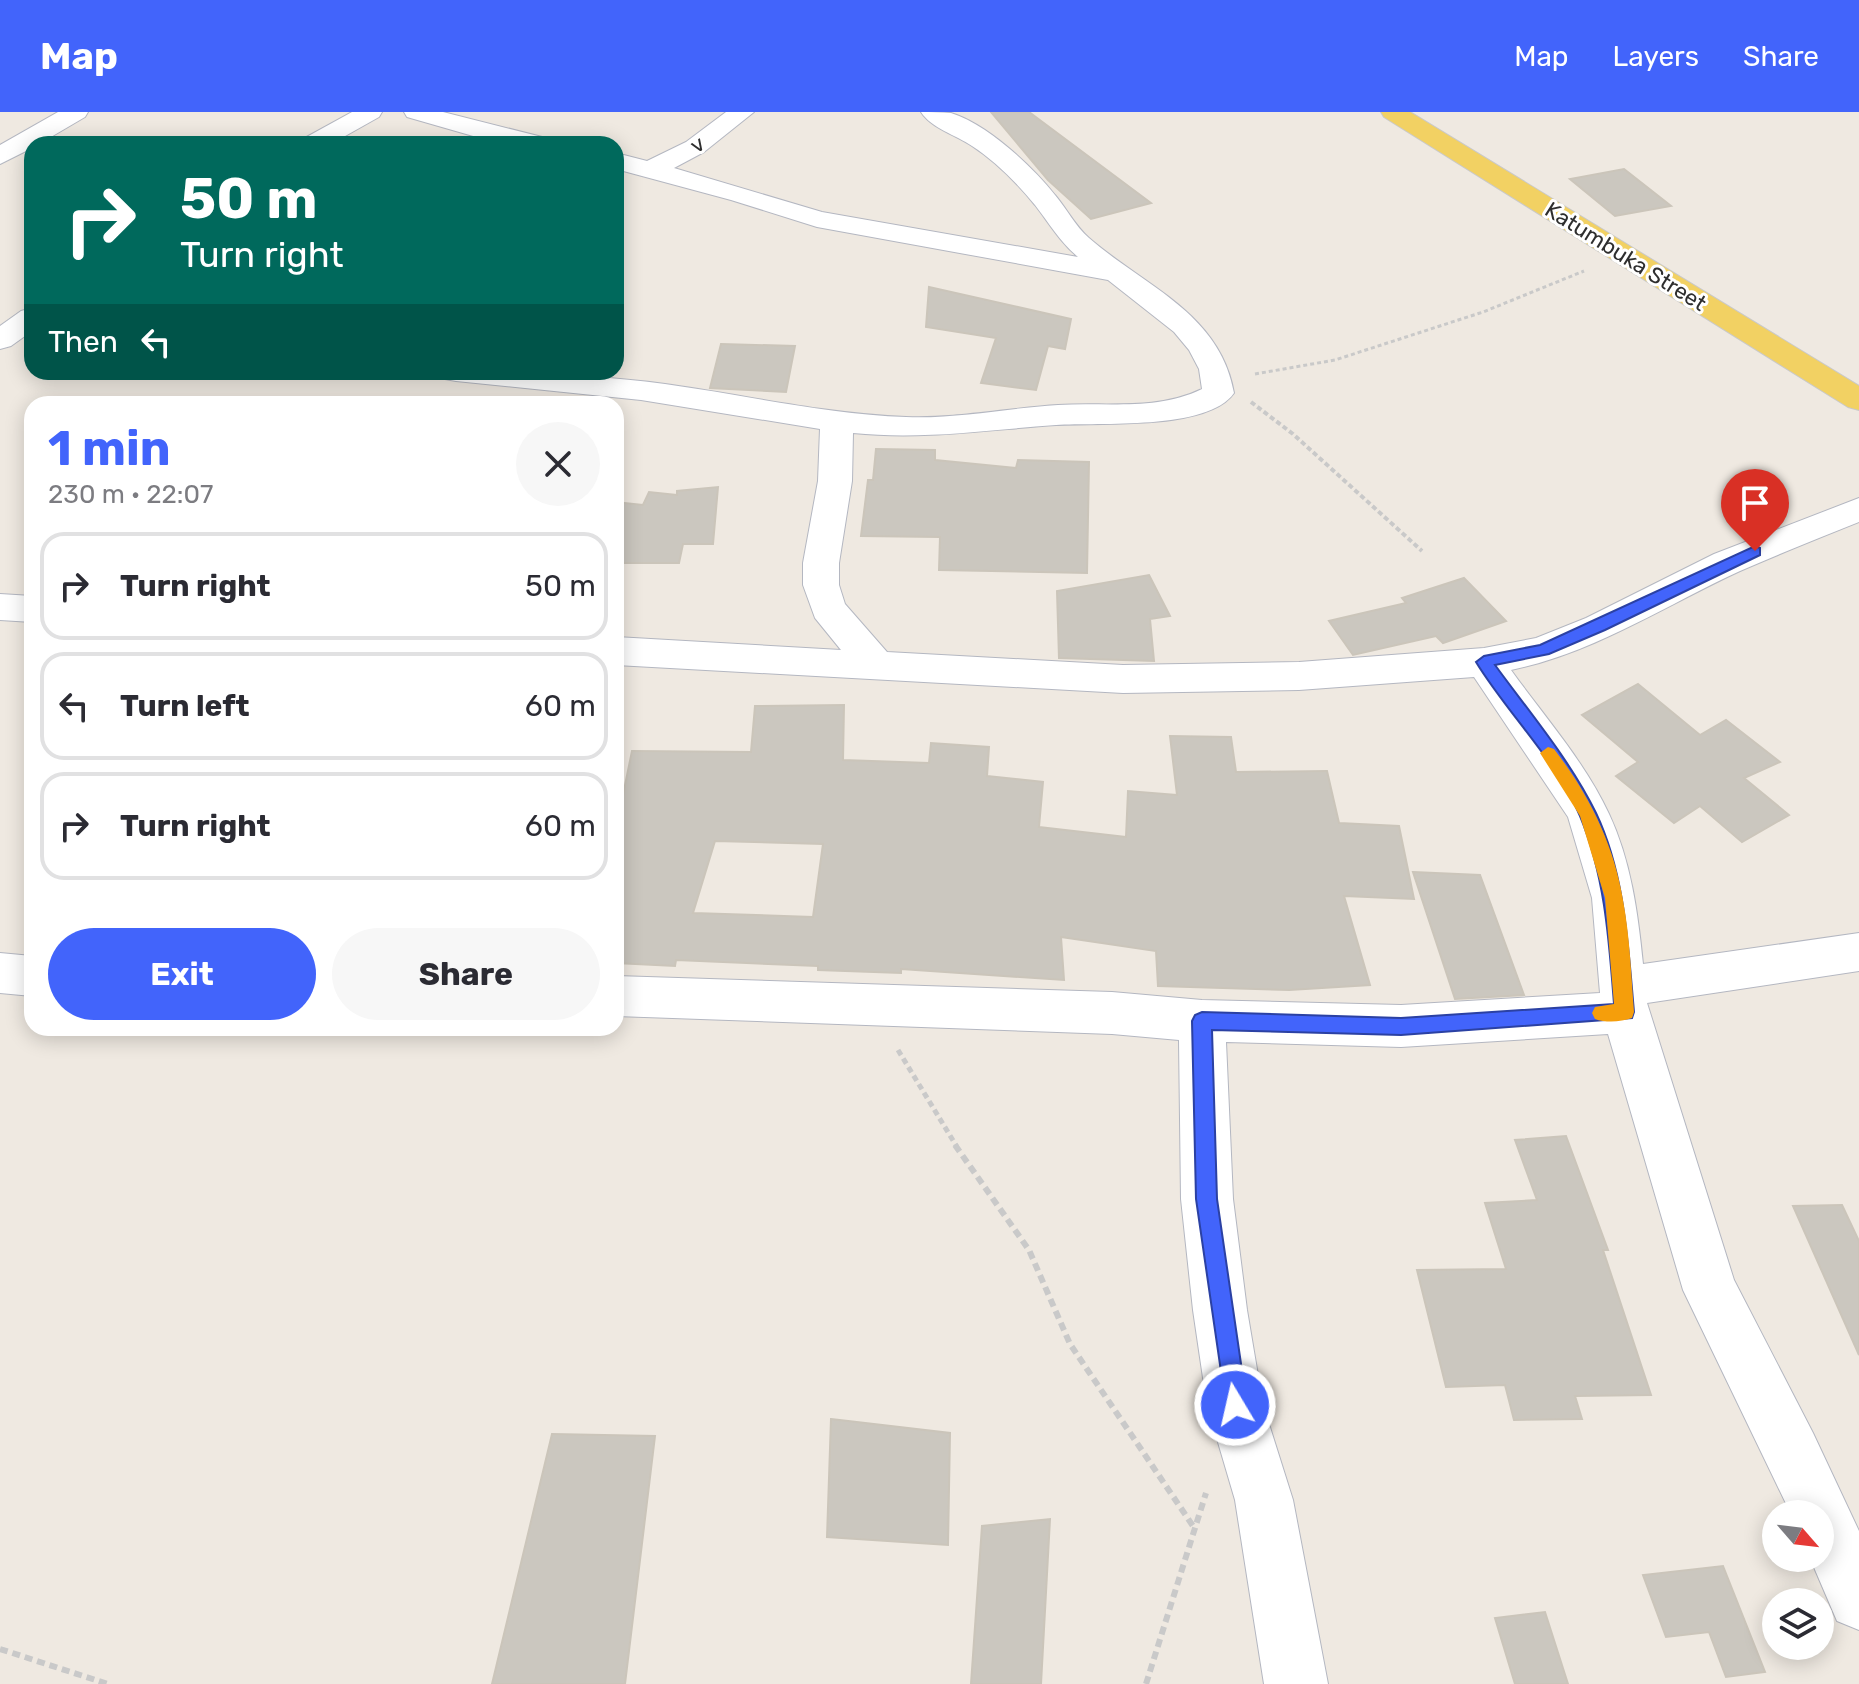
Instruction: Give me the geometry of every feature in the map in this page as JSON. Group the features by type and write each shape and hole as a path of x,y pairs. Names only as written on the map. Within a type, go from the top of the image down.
{"main road":[{"name":"Katumbuka Street","path":"1393,112 1859,400"}],"street":[{"path":"35,136 76,112"},
{"path":"326,136 370,112"},
{"path":"416,112 499,136"},
{"name":"v","path":"648,171 695,147 742,112"},
{"path":"532,380 666,394 837,421 906,427 956,427 1058,415 1170,412 1198,405 1218,393 1222,380 1211,359 1189,332 1150,295 1075,241 1040,194 986,144 933,112"},
{"path":"0,156 24,142"},
{"path":"624,164 741,194 817,219 1114,272"},
{"path":"837,421 835,481 821,563 821,585 828,609 878,667"},
{"path":"624,651 1123,679 1299,676 1484,662 1543,650 1599,627 1727,563 1859,509"},
{"path":"0,607 24,608"},
{"path":"1484,662 1573,787 1589,816 1614,898 1624,999 1710,1290 1793,1453 1859,1599"},
{"path":"624,996 1112,1013 1202,1021 1401,1026 1624,999 1859,952"},
{"path":"0,973 24,975"},
{"path":"1202,1021 1207,1199 1220,1310 1235,1405 1264,1500 1296,1684"}],"path":[{"path":"1222,380 1335,360 1483,312 1584,271 1653,273"},
{"path":"1222,380 1293,434 1422,551"},
{"path":"871,1005 953,1141 1029,1250 1070,1344 1195,1529"},
{"path":"1146,1684 1208,1486"},
{"path":"0,1649 108,1684"}],"building":[{"path":"991,112 1029,112 1151,203 1091,219 1048,180"},
{"path":"1624,169 1671,206 1615,216 1570,179"},
{"path":"929,287 1071,319 1065,349 1048,346 1036,390 981,383 996,338 926,327"},
{"path":"721,344 795,346 786,392 710,388"},
{"path":"876,449 935,450 935,460 1016,468 1018,460 1089,462 1087,573 939,570 940,537 861,536 868,480 873,480"},
{"path":"718,487 713,544 683,544 679,563 624,563 624,503 643,505 649,492 677,495 677,491"},
{"path":"1149,575 1170,616 1150,619 1154,661 1059,658 1057,591"},
{"path":"1464,578 1506,621 1443,643 1436,636 1353,655 1329,621 1406,603 1402,598"},
{"path":"1638,684 1700,735 1726,720 1780,762 1744,778 1789,815 1742,842 1700,806 1674,823 1616,776 1638,762 1582,715"},
{"path":"844,705 843,760 929,763 931,743 989,747 987,776 1043,782 1039,827 1126,837 1128,791 1177,795 1170,736 1231,737 1236,772 1327,771 1339,823 1399,826 1414,899 1344,896 1370,985 1289,990 1158,986 1156,951 1061,937 1064,980 901,969 901,973 818,970 818,966 676,960 675,966 624,963 624,790 632,751 751,752 755,706","holes":["715,841 823,844 813,917 693,913"]},
{"path":"1413,872 1480,875 1524,995 1455,999"},
{"path":"1566,1136 1608,1250 1603,1250 1651,1395 1575,1396 1582,1419 1514,1420 1505,1385 1446,1387 1417,1270 1506,1269 1485,1203 1537,1200 1515,1140"},
{"path":"1842,1205 1859,1241 1859,1355 1793,1206"},
{"path":"831,1419 950,1433 948,1545 827,1537"},
{"path":"552,1434 655,1436 625,1684 492,1684"},
{"path":"1050,1519 1041,1684 971,1684 982,1526"},
{"path":"1723,1566 1765,1672 1726,1677 1709,1632 1666,1637 1643,1575"},
{"path":"1545,1612 1568,1684 1515,1684 1495,1618"}],"slow traffic":[{"path":"1548,753 1573,787 1589,816 1614,898 1625,1012 1602,1013"}],"route":[{"path":"1235,1405 1207,1199 1202,1021 1401,1026 1625,1012 1614,898 1589,816 1573,787 1484,662 1543,650 1599,627 1755,551"}]}
